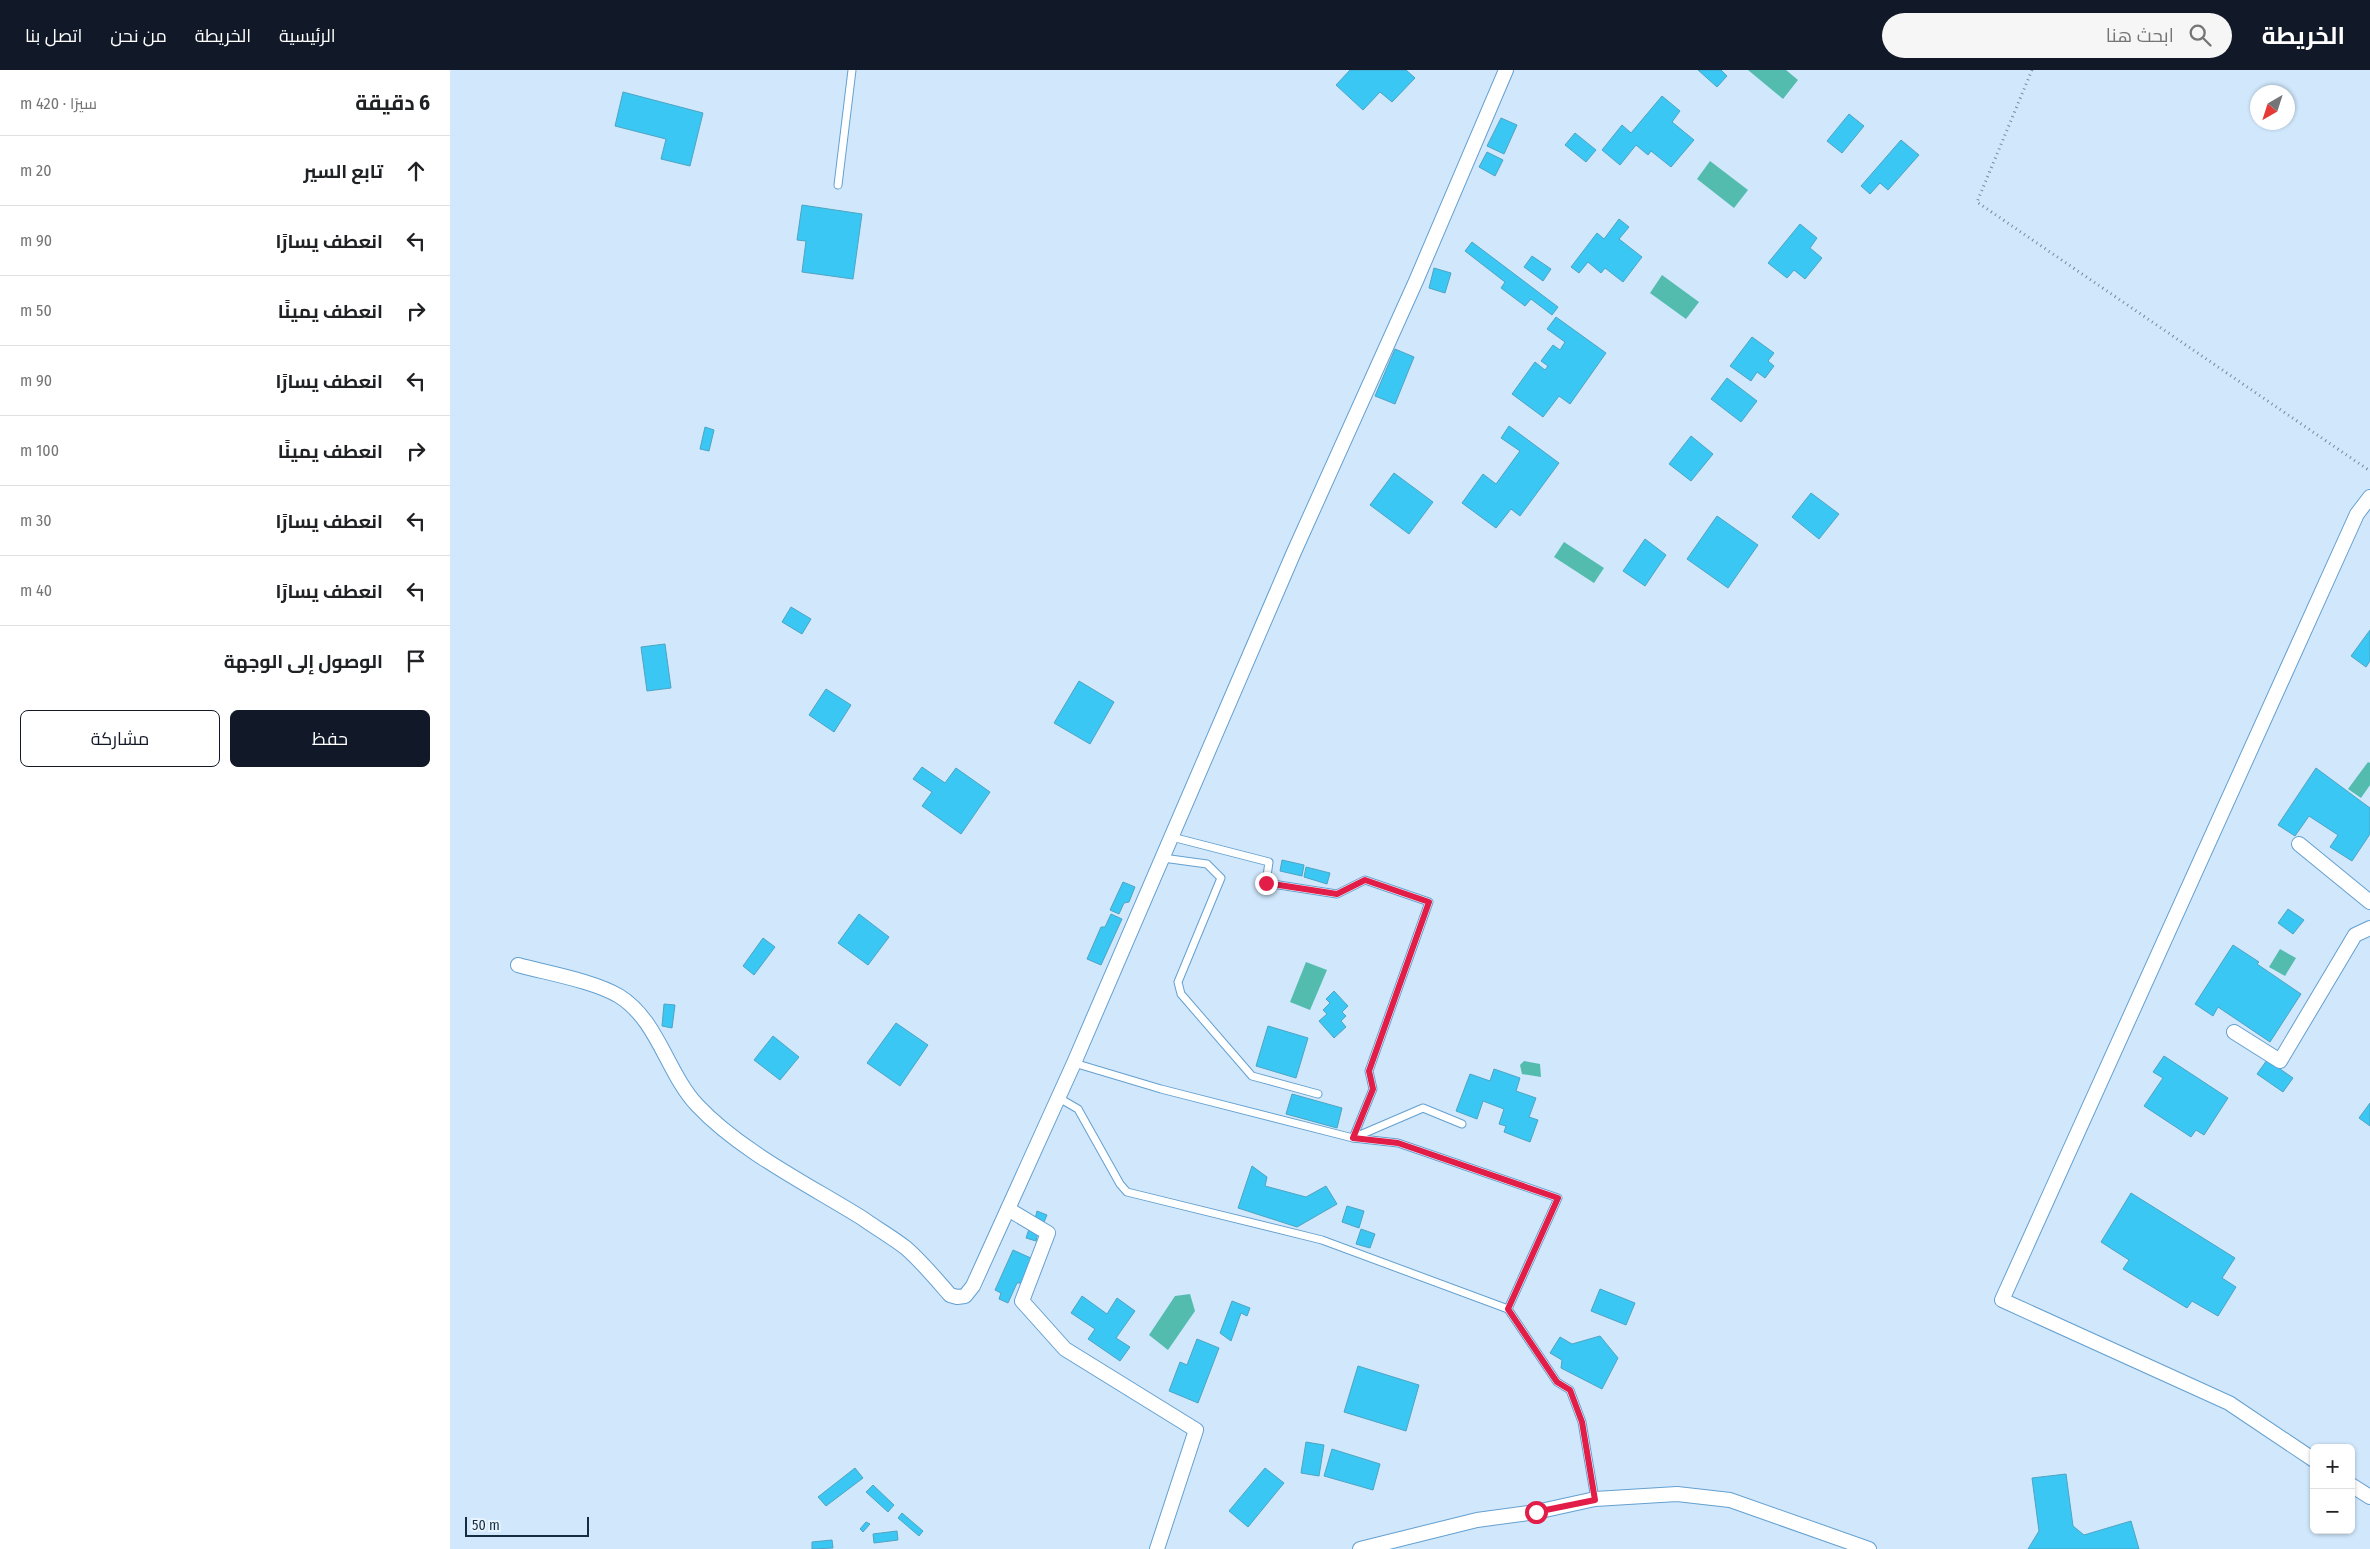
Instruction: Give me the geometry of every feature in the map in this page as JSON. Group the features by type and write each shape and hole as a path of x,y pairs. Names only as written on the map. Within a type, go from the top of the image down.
{"street":[{"path":"518,965 586,983 618,995 646,1020 683,1087 712,1119 781,1170 848,1210 906,1248 950,1295 965,1296 970,1291 1059,1098 1294,552 1416,281 1506,70"},
{"path":"2310,1457 2229,1403 2002,1300 2357,514 2370,497"},
{"path":"2299,844 2370,902"},
{"path":"2234,1032 2280,1061 2355,935 2370,928"},
{"path":"1008,1209 1048,1233 1022,1301 1065,1349 1196,1430 1157,1549"},
{"path":"2355,1488 2370,1497"},
{"path":"1360,1549 1477,1520 1536,1512 1595,1500 1677,1494 1730,1500 1869,1549"}],"lane":[{"path":"838,185 852,70"},
{"path":"1172,837 1269,862 1266,883 1337,894 1365,880 1429,902 1369,1071 1373,1089 1353,1138"},
{"path":"1163,858 1207,864 1221,878 1178,982 1181,994 1252,1076 1318,1094"},
{"path":"1074,1063 1161,1089 1353,1138 1398,1143 1558,1198 1508,1309"},
{"path":"1059,1098 1078,1109 1120,1184 1127,1192 1322,1240 1508,1309 1557,1382 1570,1390 1582,1422 1595,1500"},
{"path":"1353,1138 1423,1108 1462,1124"}],"path":[{"path":"2032,70 1977,202 2370,471"}],"shaded area":[{"path":"1748,70 1786,70 1798,80 1783,99"},
{"path":"1710,161 1748,190 1734,208 1697,179"},
{"path":"1662,275 1699,302 1686,319 1650,293"},
{"path":"1564,542 1604,568 1594,583 1554,557"},
{"path":"2368,762 2370,763 2370,785 2361,798 2348,789"},
{"path":"2280,949 2296,958 2285,976 2269,967"},
{"path":"1306,962 1327,970 1310,1010 1290,1002"},
{"path":"1524,1061 1540,1064 1541,1077 1522,1074 1520,1065"},
{"path":"1190,1294 1195,1311 1168,1350 1149,1335 1175,1296"}],"building":[{"path":"1350,70 1406,70 1415,78 1392,102 1380,92 1363,110 1336,85"},
{"path":"1698,70 1721,70 1727,76 1717,87"},
{"path":"623,92 703,113 690,166 661,159 666,139 615,126"},
{"path":"1662,96 1680,111 1672,122 1694,140 1671,167 1651,151 1648,155 1636,145 1620,165 1602,150 1622,125 1631,133"},
{"path":"1849,114 1864,126 1842,153 1827,141"},
{"path":"1501,118 1517,125 1504,154 1487,146"},
{"path":"1575,133 1596,150 1586,162 1565,145"},
{"path":"1901,140 1919,155 1888,190 1880,183 1870,194 1861,186"},
{"path":"1487,152 1503,160 1495,176 1479,167"},
{"path":"802,205 862,214 853,279 802,272 806,241 797,240"},
{"path":"1619,219 1629,227 1619,239 1642,257 1623,282 1605,268 1601,273 1588,262 1579,273 1571,267 1597,233 1604,239"},
{"path":"1800,224 1817,238 1810,248 1822,258 1805,279 1794,270 1787,278 1768,263"},
{"path":"1472,242 1558,307 1552,315 1531,299 1525,306 1501,288 1505,282 1465,251"},
{"path":"1532,256 1551,269 1543,281 1524,267"},
{"path":"1434,268 1451,273 1445,293 1429,288"},
{"path":"1556,317 1606,353 1570,404 1559,396 1543,417 1512,394 1535,362 1545,370 1548,366 1541,361 1553,345 1560,350 1565,342 1547,329"},
{"path":"1752,337 1774,353 1768,361 1774,366 1765,378 1757,372 1751,381 1730,366"},
{"path":"1395,349 1414,357 1395,404 1375,396"},
{"path":"1727,378 1757,401 1741,422 1711,399"},
{"path":"1509,426 1559,463 1520,516 1511,509 1496,528 1462,503 1483,474 1496,484 1520,451 1501,438"},
{"path":"705,427 714,430 709,451 700,449"},
{"path":"1691,436 1713,454 1691,481 1669,464"},
{"path":"1394,473 1433,502 1409,534 1370,505"},
{"path":"1811,493 1839,514 1819,539 1792,517"},
{"path":"1717,516 1758,545 1728,588 1687,559"},
{"path":"1645,539 1666,555 1645,586 1623,571"},
{"path":"791,607 811,619 802,634 782,622"},
{"path":"2370,630 2370,661 2366,667 2351,656"},
{"path":"665,644 671,688 647,691 641,647"},
{"path":"1079,681 1114,702 1090,744 1054,723"},
{"path":"826,689 851,705 834,732 809,715"},
{"path":"922,767 945,783 956,768 990,792 961,834 922,806 932,792 913,779"},
{"path":"2316,768 2370,808 2370,834 2352,861 2330,847 2338,835 2309,816 2295,836 2278,825"},
{"path":"1282,860 1304,865 1302,876 1280,871"},
{"path":"1306,867 1330,873 1327,884 1304,877"},
{"path":"1123,882 1135,887 1129,902 1124,903 1119,914 1110,910"},
{"path":"2288,909 2304,920 2293,934 2278,923"},
{"path":"859,914 889,937 868,965 838,943"},
{"path":"1111,914 1122,919 1101,965 1087,959 1101,927 1105,927"},
{"path":"763,938 775,947 754,975 743,966"},
{"path":"2233,945 2301,994 2270,1042 2218,1007 2213,1016 2195,1004"},
{"path":"1334,991 1348,1006 1342,1012 1346,1016 1341,1021 1346,1027 1334,1038 1319,1021 1327,1014 1323,1010 1330,1003 1326,999"},
{"path":"664,1004 675,1005 672,1028 662,1026"},
{"path":"896,1023 928,1045 900,1086 867,1063"},
{"path":"1268,1026 1308,1038 1296,1078 1256,1066"},
{"path":"773,1036 799,1057 780,1080 754,1060"},
{"path":"2164,1056 2228,1098 2204,1135 2196,1130 2191,1137 2144,1106 2163,1078 2153,1072"},
{"path":"2267,1060 2293,1078 2283,1092 2257,1074"},
{"path":"1494,1069 1520,1078 1516,1091 1536,1098 1529,1117 1538,1120 1530,1142 1504,1132 1506,1126 1499,1124 1504,1109 1483,1101 1477,1119 1456,1111 1470,1074 1490,1081"},
{"path":"1292,1094 1342,1108 1337,1128 1286,1114"},
{"path":"2370,1103 2370,1126 2359,1118"},
{"path":"1252,1166 1267,1177 1265,1186 1306,1197 1326,1186 1337,1204 1297,1227 1238,1208"},
{"path":"2131,1193 2235,1258 2222,1278 2236,1287 2218,1316 2192,1301 2187,1308 2123,1269 2129,1260 2101,1242"},
{"path":"1347,1206 1364,1211 1359,1228 1342,1222"},
{"path":"1037,1211 1047,1215 1044,1222 1035,1219"},
{"path":"1029,1229 1038,1232 1036,1241 1026,1238"},
{"path":"1361,1229 1375,1234 1370,1248 1356,1244"},
{"path":"1013,1250 1033,1259 1023,1283 1017,1283 1008,1303 999,1299 1001,1293 995,1290"},
{"path":"1600,1289 1635,1303 1626,1325 1591,1311"},
{"path":"1082,1296 1107,1314 1117,1298 1135,1311 1116,1338 1130,1347 1120,1361 1088,1339 1095,1329 1071,1313"},
{"path":"1232,1301 1250,1308 1247,1316 1241,1313 1231,1341 1220,1333"},
{"path":"1600,1336 1618,1358 1602,1389 1561,1368 1562,1360 1550,1353 1560,1337 1572,1344"},
{"path":"1197,1339 1219,1348 1198,1403 1169,1391 1180,1362 1187,1365"},
{"path":"1358,1366 1419,1385 1406,1431 1344,1412"},
{"path":"1306,1442 1324,1445 1319,1476 1301,1473"},
{"path":"1332,1449 1380,1464 1373,1490 1324,1476"},
{"path":"855,1468 863,1478 826,1506 818,1497"},
{"path":"1265,1468 1284,1483 1248,1527 1229,1511"},
{"path":"2066,1474 2073,1526 2084,1535 2131,1521 2139,1549 2028,1549 2039,1531 2032,1478"},
{"path":"873,1485 894,1505 888,1512 866,1492"},
{"path":"902,1513 923,1531 919,1536 898,1518"},
{"path":"866,1522 870,1524 863,1532 860,1529"},
{"path":"897,1531 898,1540 874,1543 873,1534"},
{"path":"832,1540 833,1548 812,1549 812,1542"}],"route":[{"path":"1266,883 1337,894 1365,880 1429,902 1369,1071 1373,1089 1353,1138 1398,1143 1558,1198 1508,1309 1557,1382 1570,1390 1582,1422 1595,1500 1536,1512"}]}
